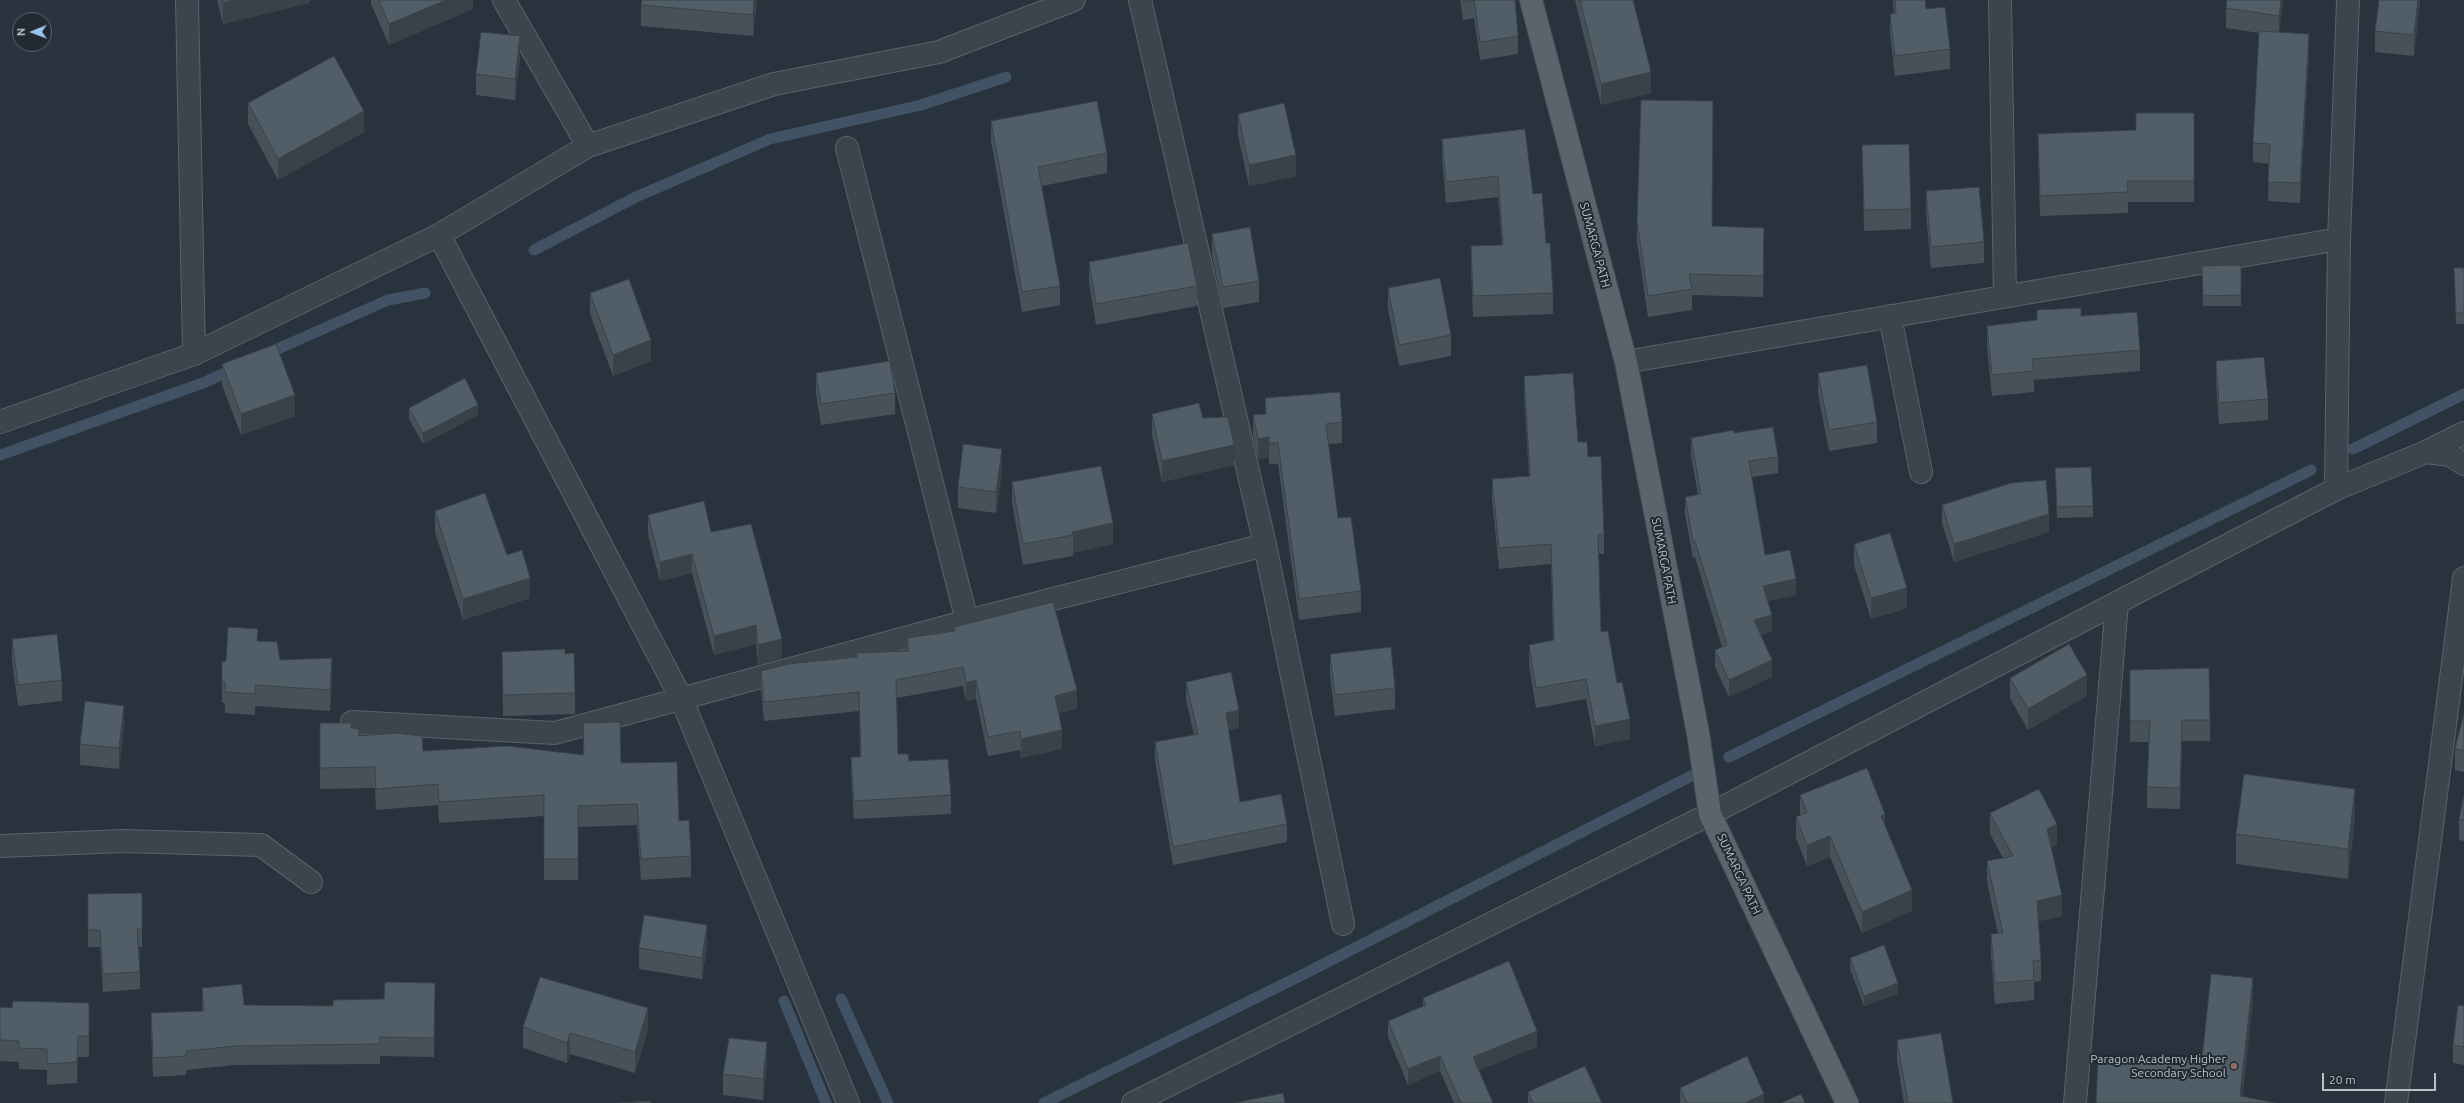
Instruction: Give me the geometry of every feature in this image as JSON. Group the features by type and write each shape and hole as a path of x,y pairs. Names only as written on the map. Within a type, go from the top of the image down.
{"main road":[{"name":"SUMARGA PATH","path":"1531,0 1626,362 1698,733 1710,814 1847,1103"}],"street":[{"path":"187,0 194,354"},
{"path":"504,0 588,146"},
{"path":"0,422 194,354 439,235 588,146 774,84 939,52 1074,0"},
{"path":"1140,0 1264,545 1343,924"},
{"path":"2000,0 2005,296"},
{"path":"2336,489 2339,239 2348,0"},
{"path":"847,148 967,622"},
{"path":"439,235 681,698 848,1103"},
{"path":"1626,362 2339,239"},
{"path":"1890,316 1920,472"},
{"path":"1133,1103 1710,814 2336,489 2426,452 2464,433"},
{"path":"2426,452 2450,455 2464,464"},
{"path":"352,722 555,733 967,622 1264,545"},
{"path":"2396,1103 2464,578"},
{"path":"2075,1103 2117,603"},
{"path":"0,846 123,841 261,845 311,882"}],"building":[{"path":"222,0 235,0 223,3"},
{"path":"379,0 446,0 389,24"},
{"path":"642,0 754,0 753,15 641,5"},
{"path":"1463,0 1474,0 1463,2"},
{"path":"1474,0 1515,0 1518,36 1480,42"},
{"path":"1580,0 1633,0 1651,72 1601,84"},
{"path":"1895,0 1925,0 1926,9 1945,7 1950,49 1895,56 1890,14 1896,13"},
{"path":"2227,0 2281,0 2279,16 2226,8"},
{"path":"2379,0 2418,0 2414,35 2375,31"},
{"path":"2259,31 2309,34 2300,183 2268,182 2270,144 2253,143"},
{"path":"481,32 520,36 515,79 476,74"},
{"path":"334,56 364,111 278,159 248,103"},
{"path":"1641,100 1713,101 1712,226 1764,228 1763,276 1689,274 1692,289 1648,296 1637,221"},
{"path":"1097,101 1107,153 1038,167 1060,286 1022,292 991,121"},
{"path":"1284,103 1296,155 1249,165 1238,114"},
{"path":"2136,113 2194,113 2194,181 2127,181 2128,192 2040,196 2038,134 2136,130"},
{"path":"1525,129 1533,194 1542,193 1546,243 1550,243 1553,293 1473,296 1471,246 1503,245 1498,176 1446,182 1442,139"},
{"path":"1909,144 1911,209 1864,210 1862,145"},
{"path":"1979,187 1984,242 1931,247 1926,191"},
{"path":"1250,227 1259,281 1223,287 1212,234"},
{"path":"1188,243 1197,286 1096,304 1089,262"},
{"path":"2241,265 2241,295 2203,296 2202,266"},
{"path":"2454,268 2464,268 2464,313 2456,313"},
{"path":"1440,278 1451,335 1399,345 1388,288"},
{"path":"629,279 651,340 613,355 590,293"},
{"path":"2081,308 2081,316 2137,312 2140,350 2032,359 2034,371 1992,375 1987,326 2037,320 2037,310"},
{"path":"276,344 295,395 241,414 222,364"},
{"path":"2264,357 2268,399 2219,403 2216,361"},
{"path":"890,361 895,393 821,404 816,373"},
{"path":"1867,365 1877,422 1829,430 1818,373"},
{"path":"1573,373 1578,442 1587,442 1588,457 1601,456 1604,534 1598,534 1601,632 1608,631 1617,683 1622,682 1630,719 1595,726 1586,679 1536,688 1529,645 1554,640 1551,544 1499,548 1492,479 1530,476 1524,376"},
{"path":"465,378 478,405 423,433 409,408"},
{"path":"1340,392 1342,422 1326,424 1338,518 1351,517 1361,591 1299,599 1278,443 1269,443 1269,437 1258,439 1253,415 1266,414 1265,398"},
{"path":"1199,403 1203,418 1228,417 1234,445 1162,461 1152,414"},
{"path":"1773,427 1778,457 1749,461 1765,555 1790,550 1796,579 1763,586 1772,615 1754,620 1772,660 1729,680 1715,650 1727,645 1695,541 1693,541 1685,497 1701,494 1691,438 1734,430 1734,433"},
{"path":"963,444 1002,449 996,492 958,487"},
{"path":"1101,466 1113,523 1072,532 1073,535 1023,544 1012,482"},
{"path":"2091,467 2093,506 2057,507 2055,468"},
{"path":"2046,480 2049,514 1954,544 1942,505 2011,483"},
{"path":"485,493 507,555 522,550 530,578 463,599 435,511"},
{"path":"704,501 711,532 751,524 782,639 758,645 756,625 714,636 692,554 660,562 648,515"},
{"path":"1890,533 1907,588 1871,598 1854,544"},
{"path":"1053,602 1077,690 1055,696 1062,730 1021,739 1020,731 988,737 976,680 966,683 963,667 896,680 898,754 908,754 909,761 948,759 951,795 854,801 851,757 861,757 859,692 764,702 761,671 788,664 857,657 857,653 909,651 907,638 955,631 954,627"},
{"path":"228,627 258,629 257,641 277,642 280,660 332,658 330,690 255,685 255,694 225,692 225,682 222,682 222,662 226,661"},
{"path":"57,634 62,680 18,685 12,639"},
{"path":"2069,644 2087,675 2028,709 2010,678"},
{"path":"1391,647 1395,688 1335,695 1330,654"},
{"path":"565,649 565,654 574,653 575,693 503,695 502,652"},
{"path":"2209,668 2210,720 2182,720 2180,788 2147,787 2150,721 2130,721 2130,670"},
{"path":"1231,672 1239,710 1226,713 1240,802 1281,794 1287,824 1173,847 1155,742 1198,734 1186,682"},
{"path":"85,701 124,706 119,748 80,744"},
{"path":"2464,713 2464,751 2455,749"},
{"path":"620,722 621,763 677,762 679,821 689,820 691,856 641,859 637,804 578,806 578,859 544,859 544,795 439,802 438,784 376,789 375,767 320,768 320,723 351,723 351,728 359,729 359,736 397,733 422,736 423,751 507,746 584,755 583,723"},
{"path":"1867,768 1885,814 1881,816 1912,890 1862,912 1830,836 1807,845 1796,817 1807,812 1800,795"},
{"path":"2244,774 2355,789 2348,849 2236,834"},
{"path":"2039,789 2057,824 2047,829 2062,895 2037,901 2041,960 2033,961 2034,980 1995,983 1991,934 2003,933 1987,861 2013,856 1990,813"},
{"path":"2464,795 2464,820 2459,819"},
{"path":"142,893 142,929 137,929 140,972 103,974 100,930 88,930 88,894"},
{"path":"644,915 707,925 702,958 639,948"},
{"path":"1884,945 1898,983 1864,996 1850,958"},
{"path":"1509,961 1537,1031 1473,1057 1493,1103 1461,1103 1440,1056 1408,1069 1388,1021 1426,1005 1423,998"},
{"path":"2211,974 2253,978 2240,1096 2276,1103 2096,1103 2098,1056 2202,1059"},
{"path":"540,977 648,1008 635,1052 570,1033 567,1043 523,1027"},
{"path":"385,982 435,983 434,1038 380,1037 380,1044 235,1046 186,1051 186,1056 153,1058 151,1013 204,1011 202,988 242,984 244,1005 333,1006 333,1000 384,999"},
{"path":"13,1001 89,1003 89,1036 78,1036 77,1062 47,1064 47,1049 19,1048 19,1041 0,1040 0,1007 12,1008"},
{"path":"2458,1005 2464,1006 2464,1047 2453,1045"},
{"path":"1941,1033 1953,1103 1908,1103 1897,1040"},
{"path":"729,1038 767,1042 763,1079 723,1074"},
{"path":"1747,1056 1764,1094 1745,1103 1687,1103 1680,1088"},
{"path":"1585,1066 1602,1103 1533,1103 1528,1092"},
{"path":"1283,1093 1285,1103 1234,1103"},
{"path":"1801,1094 1805,1103 1781,1103"},
{"path":"651,1101 651,1103 617,1103"}],"waterway":[{"path":"534,250 636,197 770,139 921,105 1006,77"},
{"path":"264,355 388,300 425,293"},
{"path":"0,455 203,383 236,368"},
{"path":"2353,449 2464,394"},
{"path":"1729,757 2311,470"},
{"path":"1044,1103 1304,974 1695,774"},
{"path":"841,999 888,1103"},
{"path":"784,1001 826,1103"}],"place":[{"name":"Paragon Academy Higher Secondary School","path":"2234,1066"}]}
